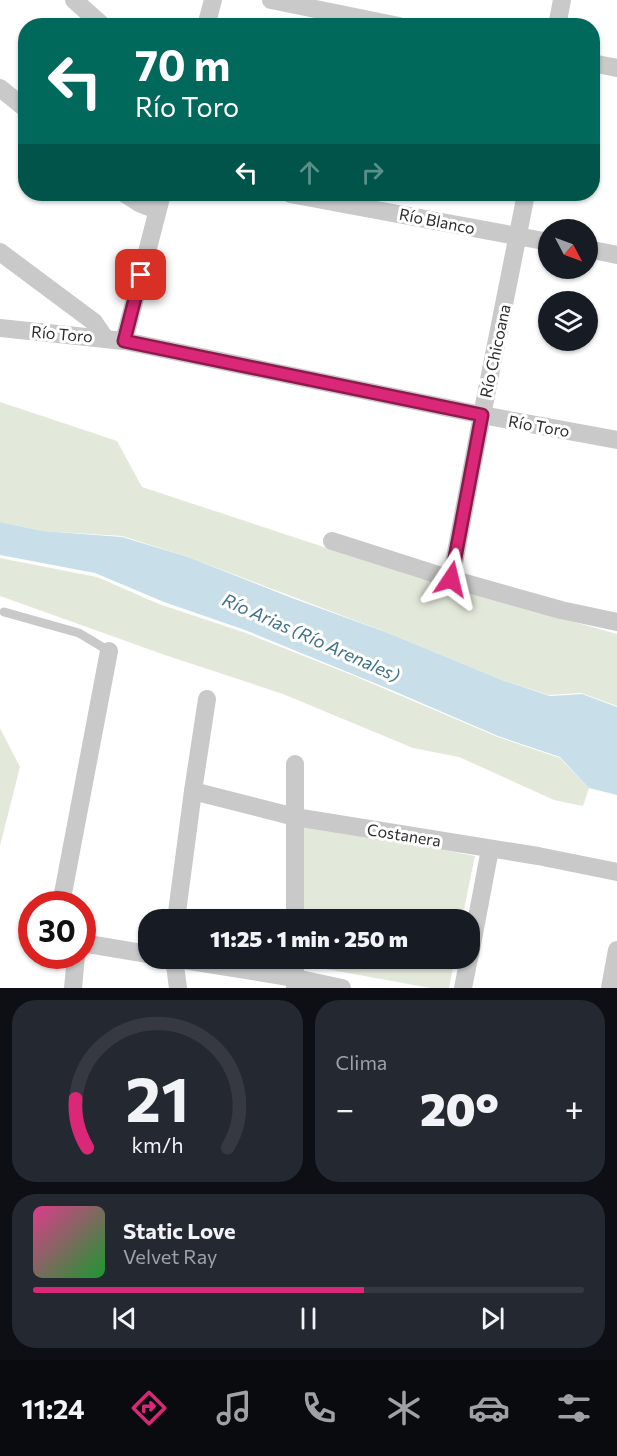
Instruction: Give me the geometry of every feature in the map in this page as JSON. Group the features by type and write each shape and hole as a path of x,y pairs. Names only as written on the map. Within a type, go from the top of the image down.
{"street":[{"path":"74,0 94,18"},
{"path":"208,18 213,0"},
{"path":"271,0 360,18"},
{"path":"559,18 562,0"},
{"path":"600,65 617,68"},
{"path":"0,88 18,103"},
{"path":"124,341 160,202 139,203 136,201"},
{"name":"Río Blanco","path":"328,201 538,240"},
{"name":"Río Chicoana","path":"451,579 525,201"},
{"path":"598,251 617,255"},
{"path":"0,252 76,307 94,322 105,338"},
{"name":"Río Toro","path":"0,328 124,341 482,415 617,440"},
{"path":"332,541 451,579 561,610 617,622"},
{"path":"64,891 110,651"},
{"path":"177,909 207,699"},
{"path":"295,764 295,909"},
{"name":"Costanera","path":"193,791 295,817 538,856 617,872"},
{"path":"478,909 490,849"},
{"path":"96,945 138,952"},
{"path":"610,988 617,950"},
{"path":"73,988 74,969"},
{"path":"175,969 178,988"},
{"path":"224,969 295,983 342,988"},
{"path":"463,988 467,969"}],"lane":[{"path":"3,612 79,633 110,651"}],"green space":[{"path":"0,402 117,441 142,487 418,578 617,634 617,706 581,693 549,695 502,680 388,633 188,557 122,536 41,531 0,522"},
{"path":"0,558 97,577 159,604 246,633 352,675 498,737 560,758 589,788 583,806 554,800 459,757 413,748 283,694 0,596"},
{"path":"0,728 20,767 0,846"},
{"path":"304,823 475,856 464,909 304,909"},
{"path":"326,969 453,969 449,988 430,988"}],"water":[{"name":"Río Arias (Río Arenales)","path":"0,522 42,531 122,537 188,557 388,633 502,680 550,696 582,694 617,707 617,795 589,788 560,757 498,736 245,630 164,602 95,573 0,555"}],"route":[{"path":"141,275 124,341 482,415 451,579"}]}
